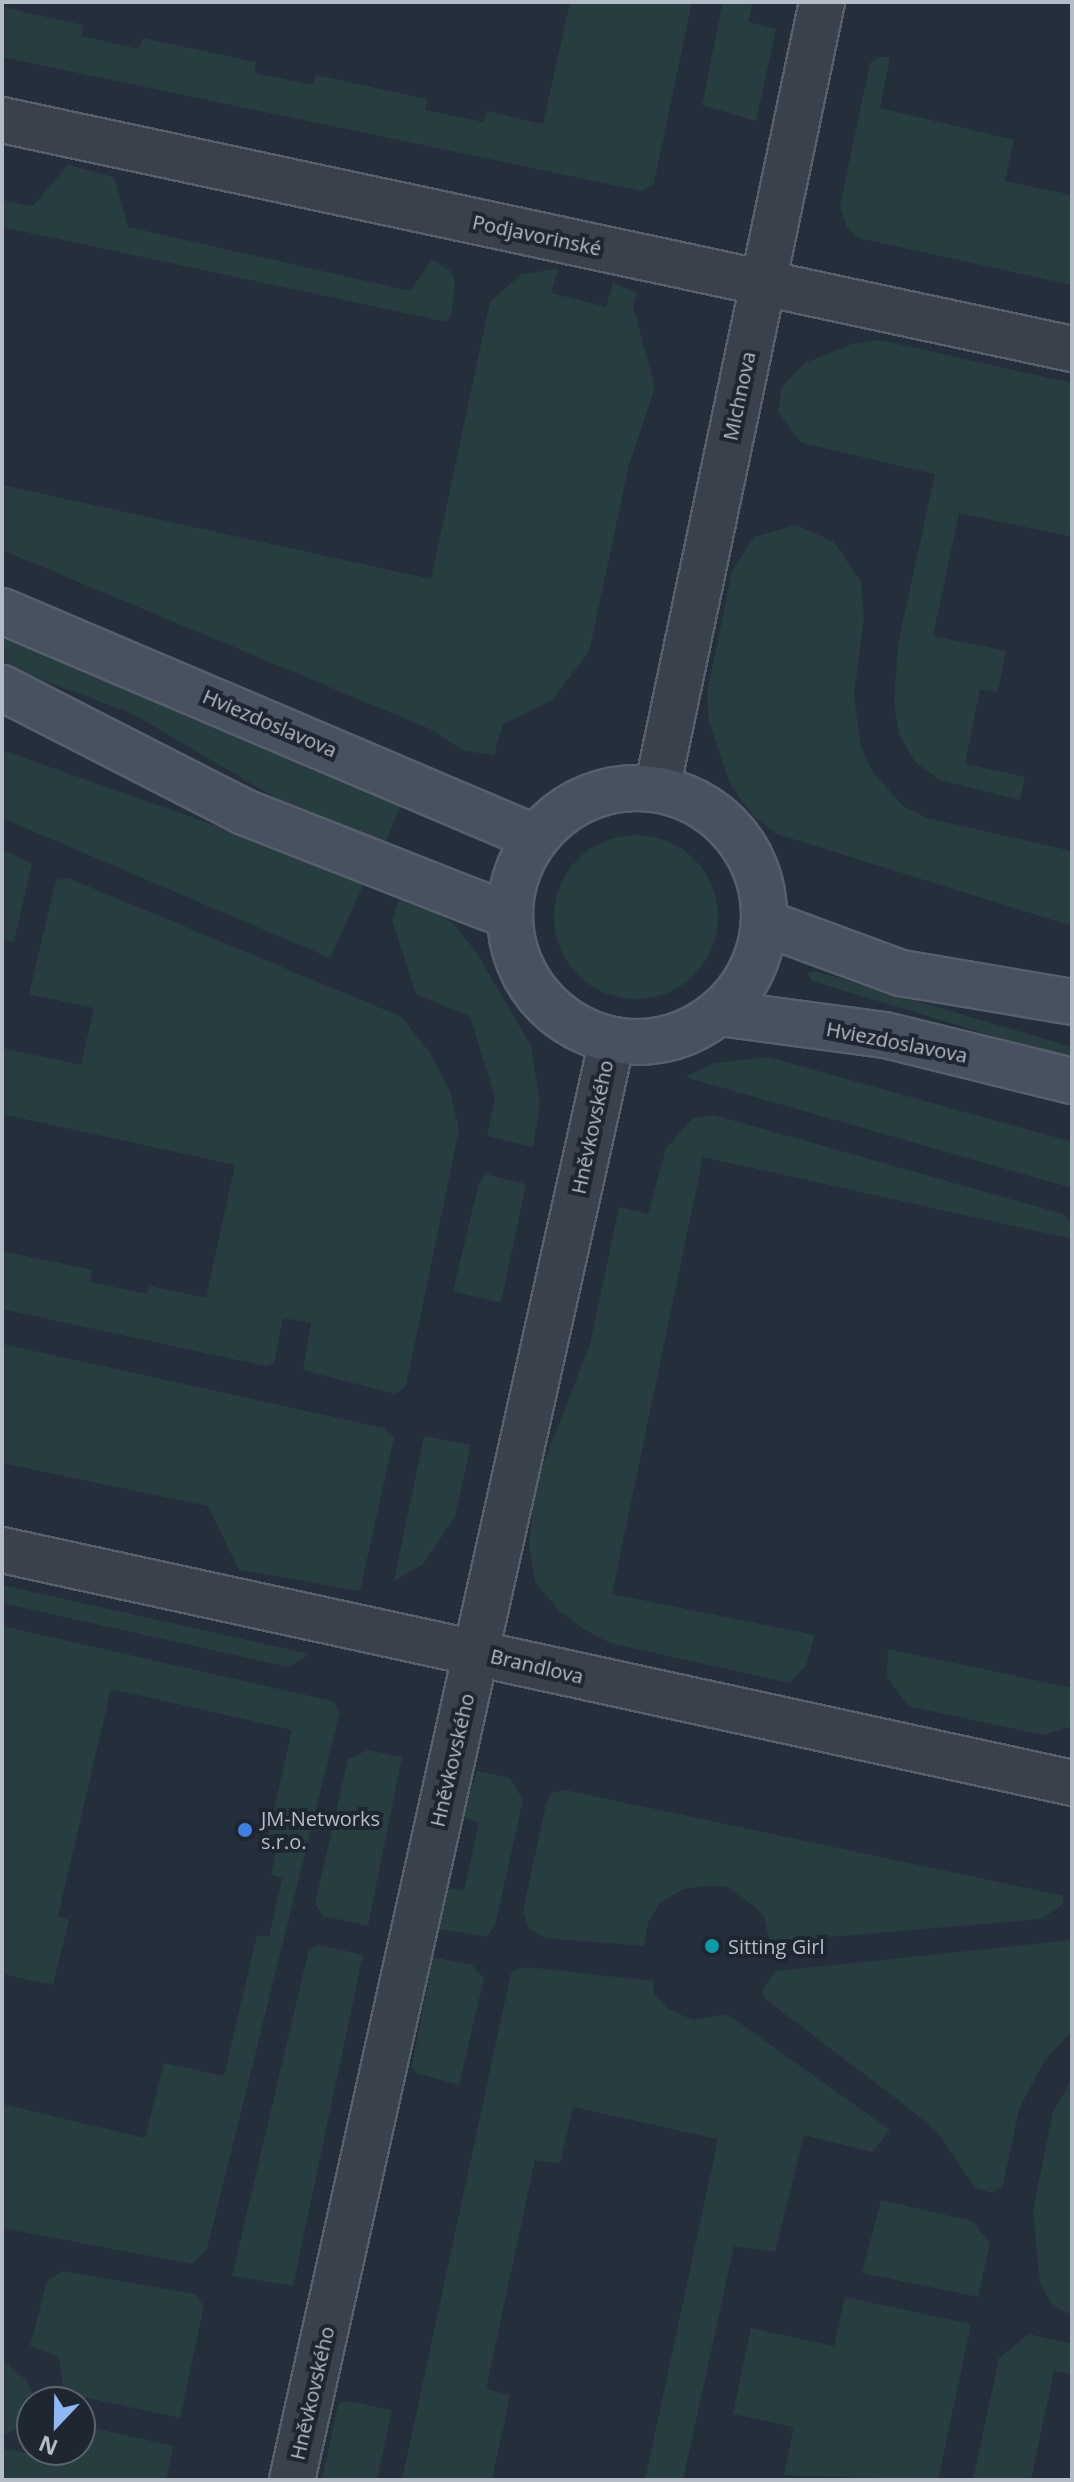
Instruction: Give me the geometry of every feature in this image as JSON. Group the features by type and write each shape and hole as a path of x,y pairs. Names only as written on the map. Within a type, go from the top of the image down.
{"street":[{"name":"Michnova","path":"657,789 822,2"},
{"name":"Podjavorinské","path":"2,120 1072,349"},
{"name":"Hviezdoslavova","path":"2,611 536,838"},
{"path":"2,688 244,812 510,916"},
{"path":"657,789 695,802 725,824 748,852 762,886 765,923 753,967 720,1013 669,1039 612,1040 580,1028 551,1009 528,982 515,950 510,916 522,862 536,838 561,813 591,797 657,789"},
{"path":"765,923 901,973 1072,1002"},
{"name":"Hviezdoslavova","path":"720,1013 885,1035 1072,1081"},
{"name":"Hněvkovského","path":"292,2480 612,1040"},
{"name":"Brandlova","path":"2,1550 1072,1783"}],"green space":[{"path":"570,2 692,2 654,183 642,191 2,57 2,7 83,25 81,36 139,49 143,38 256,62 255,73 313,85 316,75 427,99 425,110 484,122 487,111 543,124"},
{"path":"723,2 753,2 748,22 776,29 756,121 702,105"},
{"path":"879,57 890,57 880,108 1014,140 1005,181 1072,195 1072,285 859,238 847,228 840,206 870,63"},
{"path":"68,165 114,177 128,227 410,291 432,260 451,271 455,283 452,312 447,322 2,227 2,200 33,206"},
{"path":"558,269 551,293 606,307 613,283 637,293 633,306 655,387 629,465 589,652 552,700 503,724 494,755 465,751 430,729 2,550 2,485 431,579 490,302 522,274"},
{"path":"880,340 1072,383 1072,537 959,513 933,636 1006,651 998,692 980,689 965,764 1025,777 1020,800 940,780 915,762 899,734 894,703 898,644 935,474 802,443 778,412 782,387 805,363 852,344"},
{"path":"796,525 834,542 861,582 864,618 854,695 861,747 872,771 903,806 927,818 1072,851 1072,926 777,834 754,817 730,784 709,722 707,694 732,571 754,537"},
{"path":"2,632 403,801 385,843 293,808 131,713 2,665"},
{"path":"2,750 366,879 330,958 2,818"},
{"path":"636,835 667,842 694,859 711,886 718,917 711,948 694,975 667,992 636,999 605,992 578,975 561,948 554,917 561,886 578,859 605,842"},
{"path":"2,850 32,863 14,942 2,939"},
{"path":"68,878 402,1017 430,1053 450,1091 459,1130 406,1386 395,1394 303,1370 311,1323 283,1318 274,1364 265,1366 2,1309 2,1251 92,1270 90,1282 147,1294 150,1286 206,1298 235,1165 2,1114 2,1048 81,1065 94,1008 29,994 56,880"},
{"path":"402,893 452,922 477,953 531,1046 540,1103 533,1147 487,1136 495,1098 470,1016 416,994 392,920"},
{"path":"815,971 1072,1047 1072,1060 812,981 808,973"},
{"path":"768,1057 1072,1142 1072,1188 685,1077 715,1063"},
{"path":"714,1115 1063,1214 1072,1222 1072,1239 703,1157 612,1594 815,1635 806,1665 790,1683 610,1643 585,1630 558,1610 535,1581 529,1545 536,1483 590,1344 619,1207 648,1214 666,1148 693,1118"},
{"path":"486,1174 526,1184 501,1303 453,1291 479,1183"},
{"path":"2,1344 384,1428 394,1437 360,1591 239,1570 208,1506 2,1463"},
{"path":"424,1436 471,1445 455,1517 423,1564 394,1581"},
{"path":"2,1585 310,1654 288,1667 2,1603"},
{"path":"2,1626 332,1701 340,1712 207,2249 192,2264 2,2228 2,2104 145,2138 164,2063 224,2076 257,1935 269,1937 282,1878 271,1875 277,1847 266,1844 292,1730 111,1689 58,1916 69,1920 53,1985 2,1974"},
{"path":"888,1649 1072,1688 1072,1727 1043,1735 908,1706 887,1677"},
{"path":"368,1750 402,1757 368,1926 323,1916 315,1904 348,1759"},
{"path":"477,1771 510,1778 523,1800 495,1926 487,1937 439,1929 449,1888 464,1891 479,1822 463,1818"},
{"path":"565,1790 1064,1896 1062,1905 1041,1919 770,1942 764,1917 756,1907 725,1886 704,1886 683,1889 659,1904 648,1923 644,1946 544,1938 528,1927 523,1911 546,1804 551,1793"},
{"path":"1072,1940 1072,2031 1045,2060 1019,2109 1003,2185 993,2193 975,2188 938,2133 765,1999 762,1990 776,1971"},
{"path":"320,1945 363,1955 293,2286 232,2276 309,1949"},
{"path":"433,1957 472,1965 484,1978 459,2085 416,2073 412,2066"},
{"path":"527,1967 653,1981 654,1994 668,2009 693,2020 727,2014 890,2130 872,2152 804,2135 775,2252 734,2246 683,2480 645,2480 718,2139 573,2107 560,2164 535,2160 486,2389 510,2395 492,2480 402,2480 509,1982 512,1971"},
{"path":"1072,2079 1072,2315 1053,2306 1040,2284 1033,2210 1053,2112"},
{"path":"881,2200 972,2221 990,2243 978,2297 862,2273"},
{"path":"62,2271 195,2294 204,2306 180,2418 96,2400 96,2386 63,2386 59,2357 30,2346 47,2282"},
{"path":"845,2297 971,2324 938,2480 784,2475 794,2427 733,2414 751,2328 834,2346"},
{"path":"1029,2334 1072,2344 1072,2374 1054,2371 1031,2480 973,2480 999,2358"},
{"path":"2,2360 29,2386 16,2386 16,2430 2,2435"},
{"path":"347,2401 392,2410 377,2480 322,2480 338,2404"},
{"path":"96,2429 173,2446 166,2480 2,2480 2,2448 16,2451 16,2466 96,2466"}],"place":[{"name":"JM-Networks s.r.o.","path":"245,1830"},
{"name":"Sitting Girl","path":"712,1946"}]}
